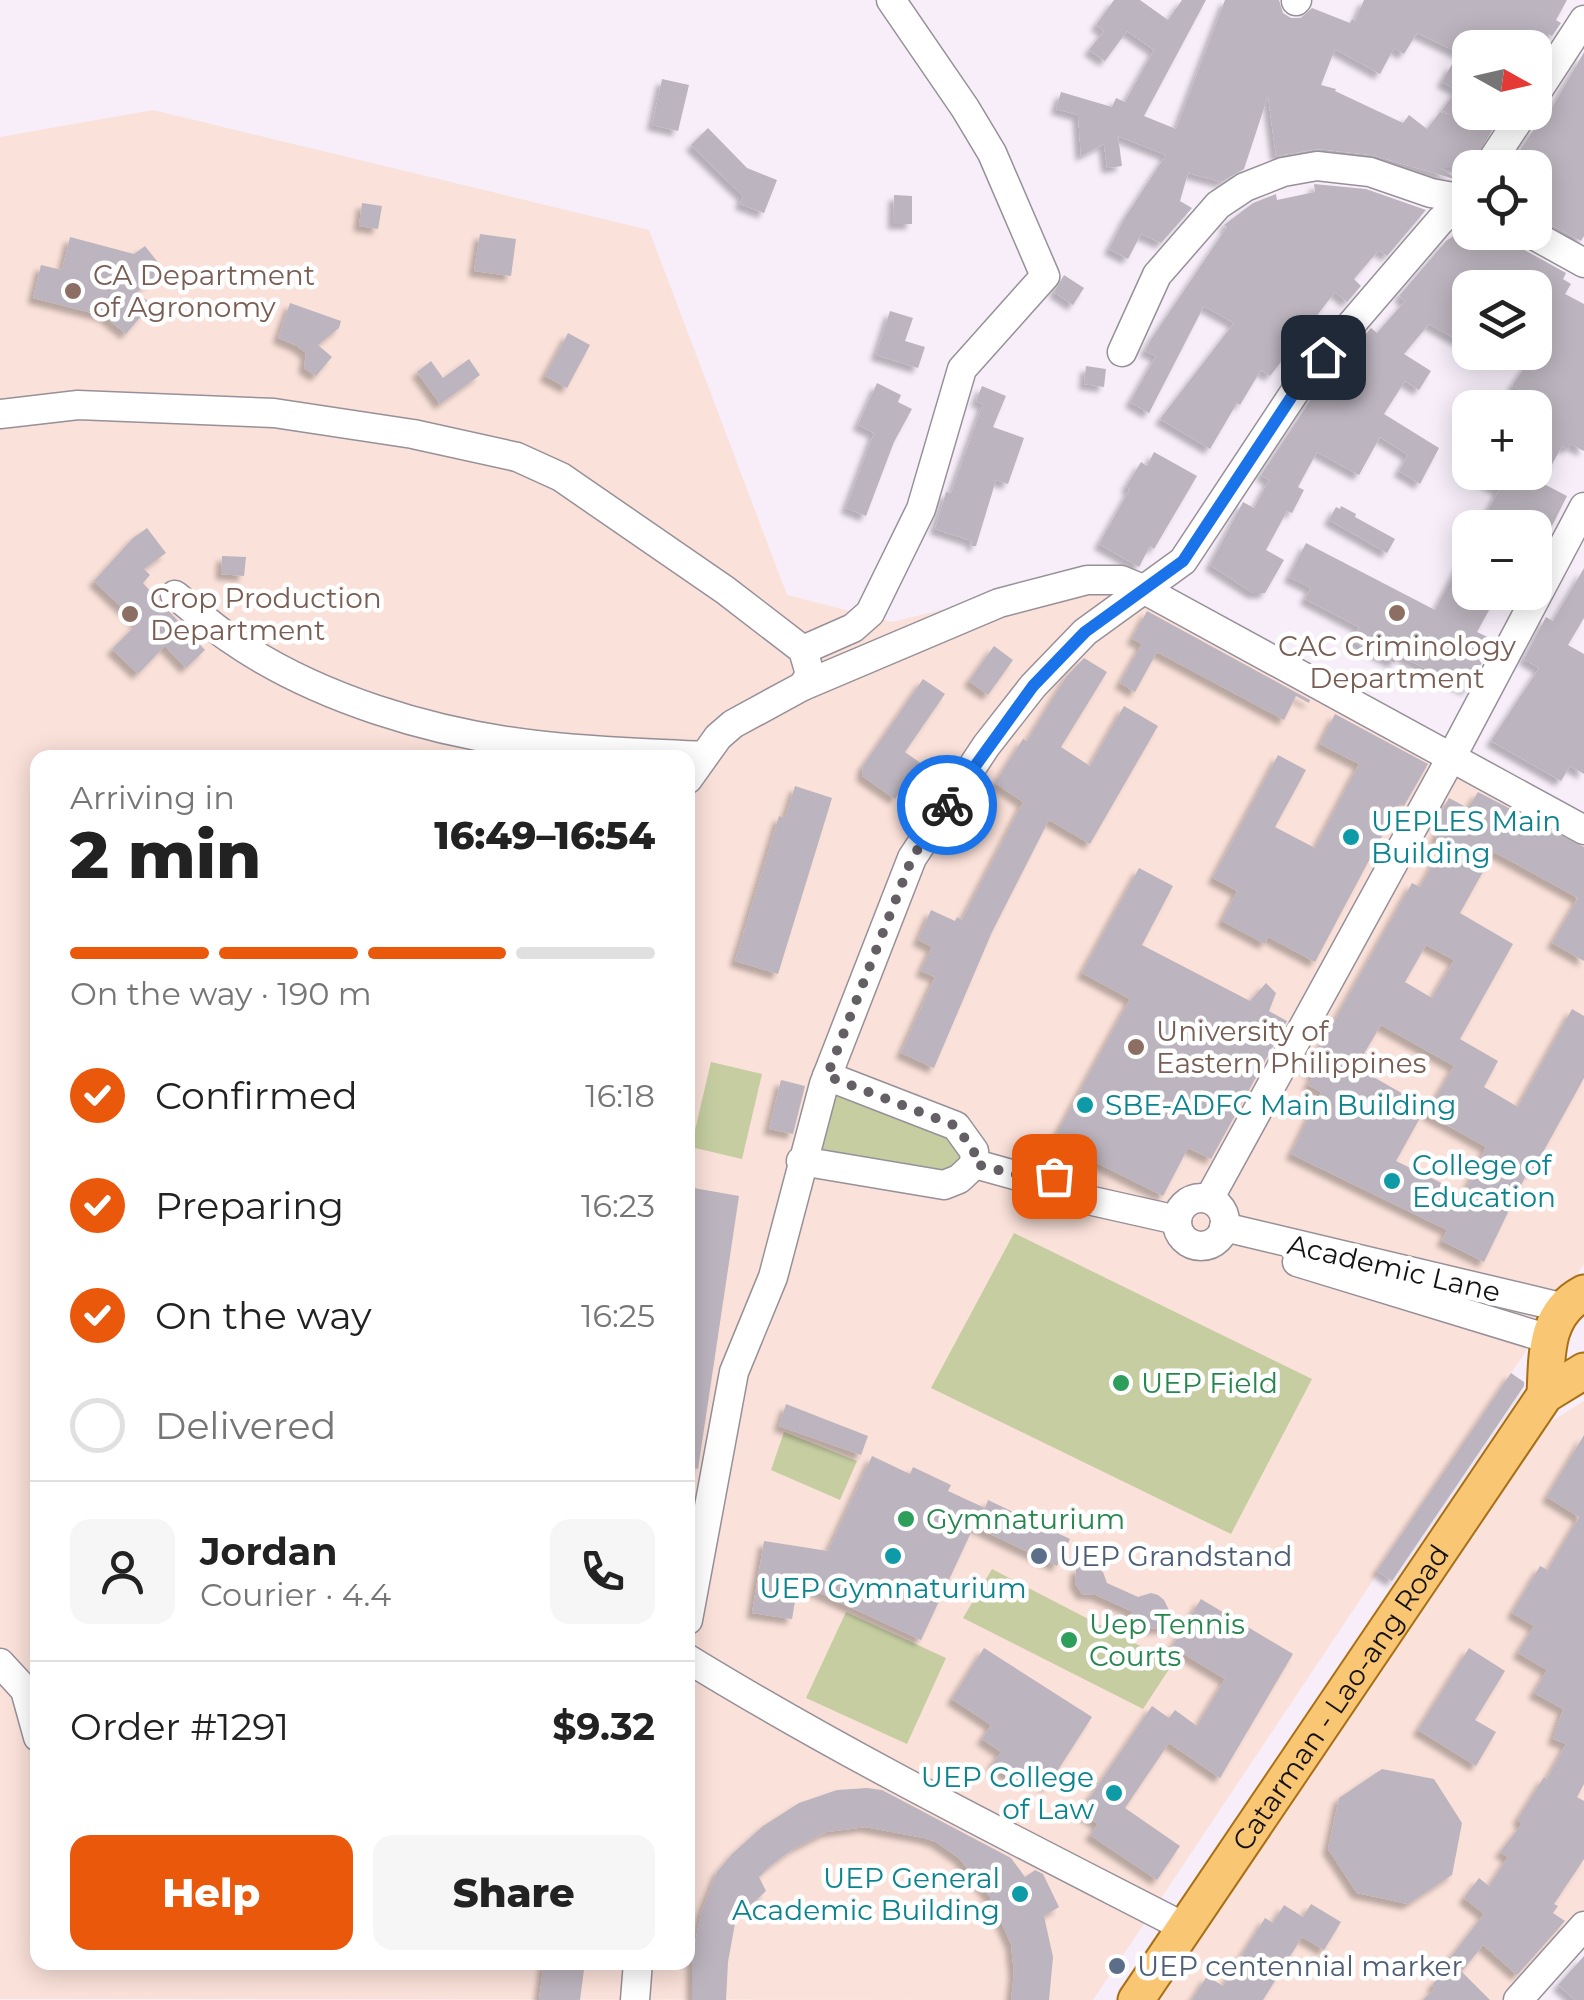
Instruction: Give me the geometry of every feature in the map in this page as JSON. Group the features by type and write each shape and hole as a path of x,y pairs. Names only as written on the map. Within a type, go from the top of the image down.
{"main road":[{"name":"Catarman - Lao-ang Road","path":"1136,2000 1544,1395 1566,1313"},
{"name":"Catarman - Lao-ang Road","path":"1544,1395 1584,1371"}],"street":[{"path":"804,650 853,628 870,613 921,509 962,369 1045,276 992,153 891,0"},
{"path":"1552,69 1584,20"},
{"path":"1122,352 1158,275 1218,205 1245,187 1283,172 1317,166 1370,172 1452,195"},
{"path":"695,1582 734,1372 773,1277 801,1160 827,1076 912,858 986,746 1033,686 1085,632 1183,561 1300,384 1452,212"},
{"path":"1552,246 1584,264"},
{"path":"0,414 78,405 274,414 412,434 517,458 561,476 804,650 810,674 802,686"},
{"path":"1208,1199 1452,758 1584,507"},
{"path":"696,768 733,724 802,686 999,603 1088,580 1121,580 1143,588 1584,828"},
{"path":"175,595 229,638 326,690 402,719 569,750"},
{"path":"827,1076 956,1126 974,1151 975,1164"},
{"path":"801,1160 944,1185 959,1179 975,1164"},
{"path":"975,1164 1029,1178 1047,1174 1178,1216"},
{"path":"1193,1198 1208,1199 1221,1208 1221,1233 1205,1246 1189,1243 1178,1231 1178,1216 1193,1198"},
{"name":"Academic Lane","path":"1221,1233 1324,1261 1566,1313"},
{"path":"0,1663 25,1690 30,1708"},
{"path":"695,1664 853,1755 1184,1928"},
{"path":"1518,2000 1584,1926"},
{"path":"635,2000 637,1970"}],"shaded area":[{"name":"University of Eastern Philippines","path":"153,110 649,230 787,595 892,622 1109,569 1584,830 1584,1264 1093,2000 0,1999 0,137"},
{"path":"1584,1401 1584,1918 1505,2000 1157,2000 1546,1425"}],"green space":[{"path":"711,1062 762,1074 742,1159 695,1148 695,1130"},
{"path":"839,1093 926,1116 969,1153 948,1174 816,1160 830,1096"},
{"name":"UEP Field","path":"1014,1233 1312,1379 1231,1534 931,1388"},
{"path":"784,1432 857,1461 840,1500 771,1470"},
{"name":"Uep Tennis Courts","path":"992,1569 1173,1663 1143,1709 963,1618"},
{"path":"846,1612 946,1658 907,1744 806,1698"}],"building":[{"path":"1114,0 1140,0 1168,20 1182,0 1206,0 1144,116 1176,129 1225,0 1279,0 1283,13 1291,18 1301,18 1312,8 1350,23 1355,21 1364,0 1567,0 1556,20 1561,23 1552,36 1552,30 1452,30 1452,50 1417,33 1404,54 1394,48 1380,74 1335,49 1321,85 1403,123 1409,115 1427,129 1440,112 1451,115 1442,110 1452,97 1452,130 1492,130 1481,150 1452,150 1452,168 1441,168 1452,178 1372,155 1318,149 1276,156 1268,96 1244,169 1221,182 1188,173 1180,201 1192,208 1161,243 1141,234 1128,259 1109,249 1166,155 1118,136 1122,166 1107,168 1104,144 1081,156 1078,115 1056,109 1061,92 1112,107 1116,98 1125,102 1154,50 1127,31 1105,61 1089,50 1104,31 1096,25"},
{"path":"1584,52 1581,241 1552,225 1552,150 1520,150 1533,130 1552,130 1552,108"},
{"path":"1452,64 1452,87 1442,82"},
{"path":"662,79 689,85 678,131 652,125"},
{"path":"708,128 747,168 777,180 764,213 740,204 743,196 691,145"},
{"path":"1314,184 1366,189 1426,210 1387,256 1379,250 1354,279 1361,286 1347,302 1335,292 1270,376 1261,370 1210,449 1160,419 1234,323 1204,306 1149,413 1130,402 1156,356 1145,351 1227,227 1224,225 1253,203 1276,194 1277,200 1315,192"},
{"path":"894,195 912,196 912,224 893,224"},
{"path":"362,203 382,206 378,229 359,226"},
{"path":"480,234 516,239 511,276 474,271"},
{"path":"70,237 134,254 145,246 164,270 137,292 151,304 126,334 104,316 33,298 41,265 62,270"},
{"path":"1452,237 1452,250 1524,250 1566,273 1563,279 1571,284 1565,294 1584,304 1584,451 1570,444 1568,449 1562,446 1552,464 1552,390 1520,390 1512,386 1523,370 1552,370 1552,270 1452,270 1452,337 1429,324 1404,354 1431,371 1419,390 1405,381 1384,414 1439,448 1420,484 1399,471 1408,455 1380,437 1359,475 1317,452 1298,487 1304,490 1292,513 1287,511 1266,550 1284,560 1265,593 1253,593 1210,565 1243,502 1254,508 1269,480 1261,475 1314,395 1371,328 1377,333 1405,301 1399,296"},
{"path":"1064,275 1084,288 1073,305 1054,292"},
{"path":"290,303 341,321 339,328 318,345 332,357 316,376 304,368 306,353 278,338"},
{"path":"890,311 913,318 905,341 925,347 918,368 876,355"},
{"path":"568,333 590,345 567,388 545,376"},
{"path":"469,359 480,375 440,404 417,372 431,361 443,378"},
{"path":"1086,366 1106,369 1104,387 1084,384"},
{"path":"877,383 901,395 898,402 912,409 894,442 866,516 846,508 874,433 858,425"},
{"path":"982,386 1006,396 993,427 1024,438 1008,484 996,480 976,546 972,546 972,541 935,529 983,404 976,401"},
{"path":"1154,452 1197,476 1139,567 1099,544 1130,489 1126,487 1141,462 1147,466"},
{"path":"1552,488 1567,496 1552,526 1552,510 1488,510 1499,490"},
{"path":"1341,506 1395,539 1387,553 1329,520 1336,507"},
{"path":"147,528 166,553 144,569 150,575 143,583 205,650 186,668 165,646 138,674 112,649 138,623 94,581"},
{"name":"CAC Criminology Department","path":"1306,543 1435,610 1452,578 1452,610 1489,610 1477,632 1494,640 1467,690 1399,655 1394,663 1352,641 1359,627 1305,599 1311,588 1289,577"},
{"path":"222,556 246,557 244,576 221,574"},
{"path":"1584,568 1584,618 1568,645 1584,654 1584,774 1570,766 1561,781 1491,741 1539,668 1524,659 1546,617 1553,621"},
{"path":"1147,611 1310,700 1309,703 1296,696 1284,720 1157,652 1135,692 1120,683 1142,644 1132,639"},
{"path":"994,646 1013,660 988,695 969,681"},
{"path":"1084,658 1107,672 1061,747 1090,766 1124,706 1158,726 1090,844 1049,820 992,932 934,1068 901,1053 935,977 921,971 932,947 918,940 931,910 955,921 957,917 962,920 1023,802 995,783 1023,739 1027,741 1066,677"},
{"path":"923,679 945,694 905,752 930,770 917,787 907,780 895,799 862,776 863,766"},
{"name":"UEPLES Main Building","path":"1335,714 1428,764 1404,806 1399,804 1315,962 1268,937 1265,944 1222,921 1237,891 1213,878 1278,755 1306,770 1275,827 1315,848 1359,764 1320,744"},
{"path":"795,786 832,798 778,974 735,961 779,816 785,818"},
{"path":"1478,792 1584,847 1584,961 1552,943 1578,898 1494,852 1460,913 1513,944 1460,1039 1498,1061 1484,1087 1518,1107 1572,1009 1584,1016 1584,1078 1532,1172 1528,1171 1484,1262 1442,1241 1447,1230 1291,1154 1321,1092 1308,1085 1314,1073 1307,1070 1412,883 1420,887 1445,843 1435,838 1441,826 1435,823 1449,798 1468,808","holes":["1426,945 1454,960 1432,998 1405,982","1381,1025 1454,1066 1427,1114 1486,1147 1464,1194 1396,1161 1426,1107 1356,1067"]},
{"path":"1139,868 1173,886 1142,945 1250,1001 1266,983 1276,993 1269,1011 1287,1021 1211,1159 1188,1148 1163,1196 1053,1141 1130,999 1082,973"},
{"path":"781,1080 805,1086 793,1134 769,1129"},
{"path":"695,1188 739,1196 698,1469 695,1468"},
{"path":"1511,1373 1524,1386 1392,1581 1377,1571"},
{"path":"786,1404 868,1436 861,1455 779,1426"},
{"path":"1584,1435 1584,1784 1577,1797 1584,1801 1584,1859 1554,1904 1558,1906 1553,1913 1565,1921 1517,1975 1483,1945 1463,1970 1449,1959 1484,1914 1464,1898 1479,1878 1489,1886 1508,1857 1500,1852 1522,1824 1518,1819 1566,1744 1553,1739 1563,1709 1534,1693 1547,1670 1518,1653 1534,1626 1512,1613 1540,1566 1548,1570 1579,1517 1547,1497"},
{"name":"UEP Gymnaturium","path":"872,1456 910,1474 913,1467 951,1485 948,1491 985,1508 988,1500 1070,1539 1057,1566 974,1526 921,1640 798,1583 792,1619 752,1613 764,1541 828,1551"},
{"path":"1091,1565 1103,1572 1107,1583 1138,1597 1158,1595 1178,1628 1140,1629 1131,1618 1131,1611 1096,1595 1082,1594 1075,1583 1076,1568"},
{"path":"1201,1599 1293,1654 1220,1778 1169,1743 1125,1808 1180,1846 1157,1880 1090,1835 1098,1824 1080,1812 1152,1706 1169,1718 1175,1710 1197,1726 1225,1679 1172,1647"},
{"path":"984,1648 1092,1717 1047,1787 1024,1772 1017,1781 992,1765 1001,1752 982,1739 991,1725 952,1699"},
{"path":"1469,1648 1505,1671 1475,1720 1496,1732 1476,1766 1418,1730"},
{"path":"1382,1769 1434,1779 1462,1823 1452,1875 1408,1904 1357,1893 1328,1849 1339,1798"},
{"name":"UEP General Academic Building","path":"837,1790 882,1790 1011,1858 1025,1877 1035,1870 1043,1874 1059,1907 1044,1916 1053,1957 1049,2000 1011,2000 1011,1944 990,1897 959,1858 924,1838 865,1827 827,1832 793,1849 759,1877 766,1891 749,1907 739,1901 726,2000 692,2000 695,1943 701,1913 717,1872 763,1826 799,1803"},
{"path":"1311,1904 1341,1922 1324,1950 1302,1937 1263,2000 1192,2000 1207,1976 1223,1986 1265,1918 1273,1923 1284,1905 1303,1917"},
{"path":"1584,1956 1584,2000 1575,2000 1558,1985"},
{"path":"1453,1963 1490,2000 1423,2000"},
{"path":"543,1970 584,1970 580,2000 539,2000"}],"way so far":[{"path":"947,805 912,858 827,1076 956,1126 974,1151 975,1164 1029,1178 1036,1174 1054,1176"}],"place":[{"name":"CA Department of Agronomy","path":"73,291"},
{"name":"CAC Criminology Department","path":"1397,613"},
{"name":"Crop Production Department","path":"130,614"},
{"name":"UEPLES Main Building","path":"1351,837"},
{"name":"University of Eastern Philippines","path":"1136,1047"},
{"name":"SBE-ADFC Main Building","path":"1085,1105"},
{"name":"College of Education","path":"1392,1181"},
{"name":"UEP Field","path":"1121,1383"},
{"name":"Gymnaturium","path":"906,1519"},
{"name":"UEP Gymnaturium","path":"893,1556"},
{"name":"UEP Grandstand","path":"1039,1556"},
{"name":"Uep Tennis Courts","path":"1069,1640"},
{"name":"UEP College of Law","path":"1114,1793"},
{"name":"UEP General Academic Building","path":"1020,1894"},
{"name":"UEP centennial marker","path":"1117,1966"}],"route":[{"path":"947,805 1033,686 1085,632 1183,561 1300,384 1323,357"}]}
